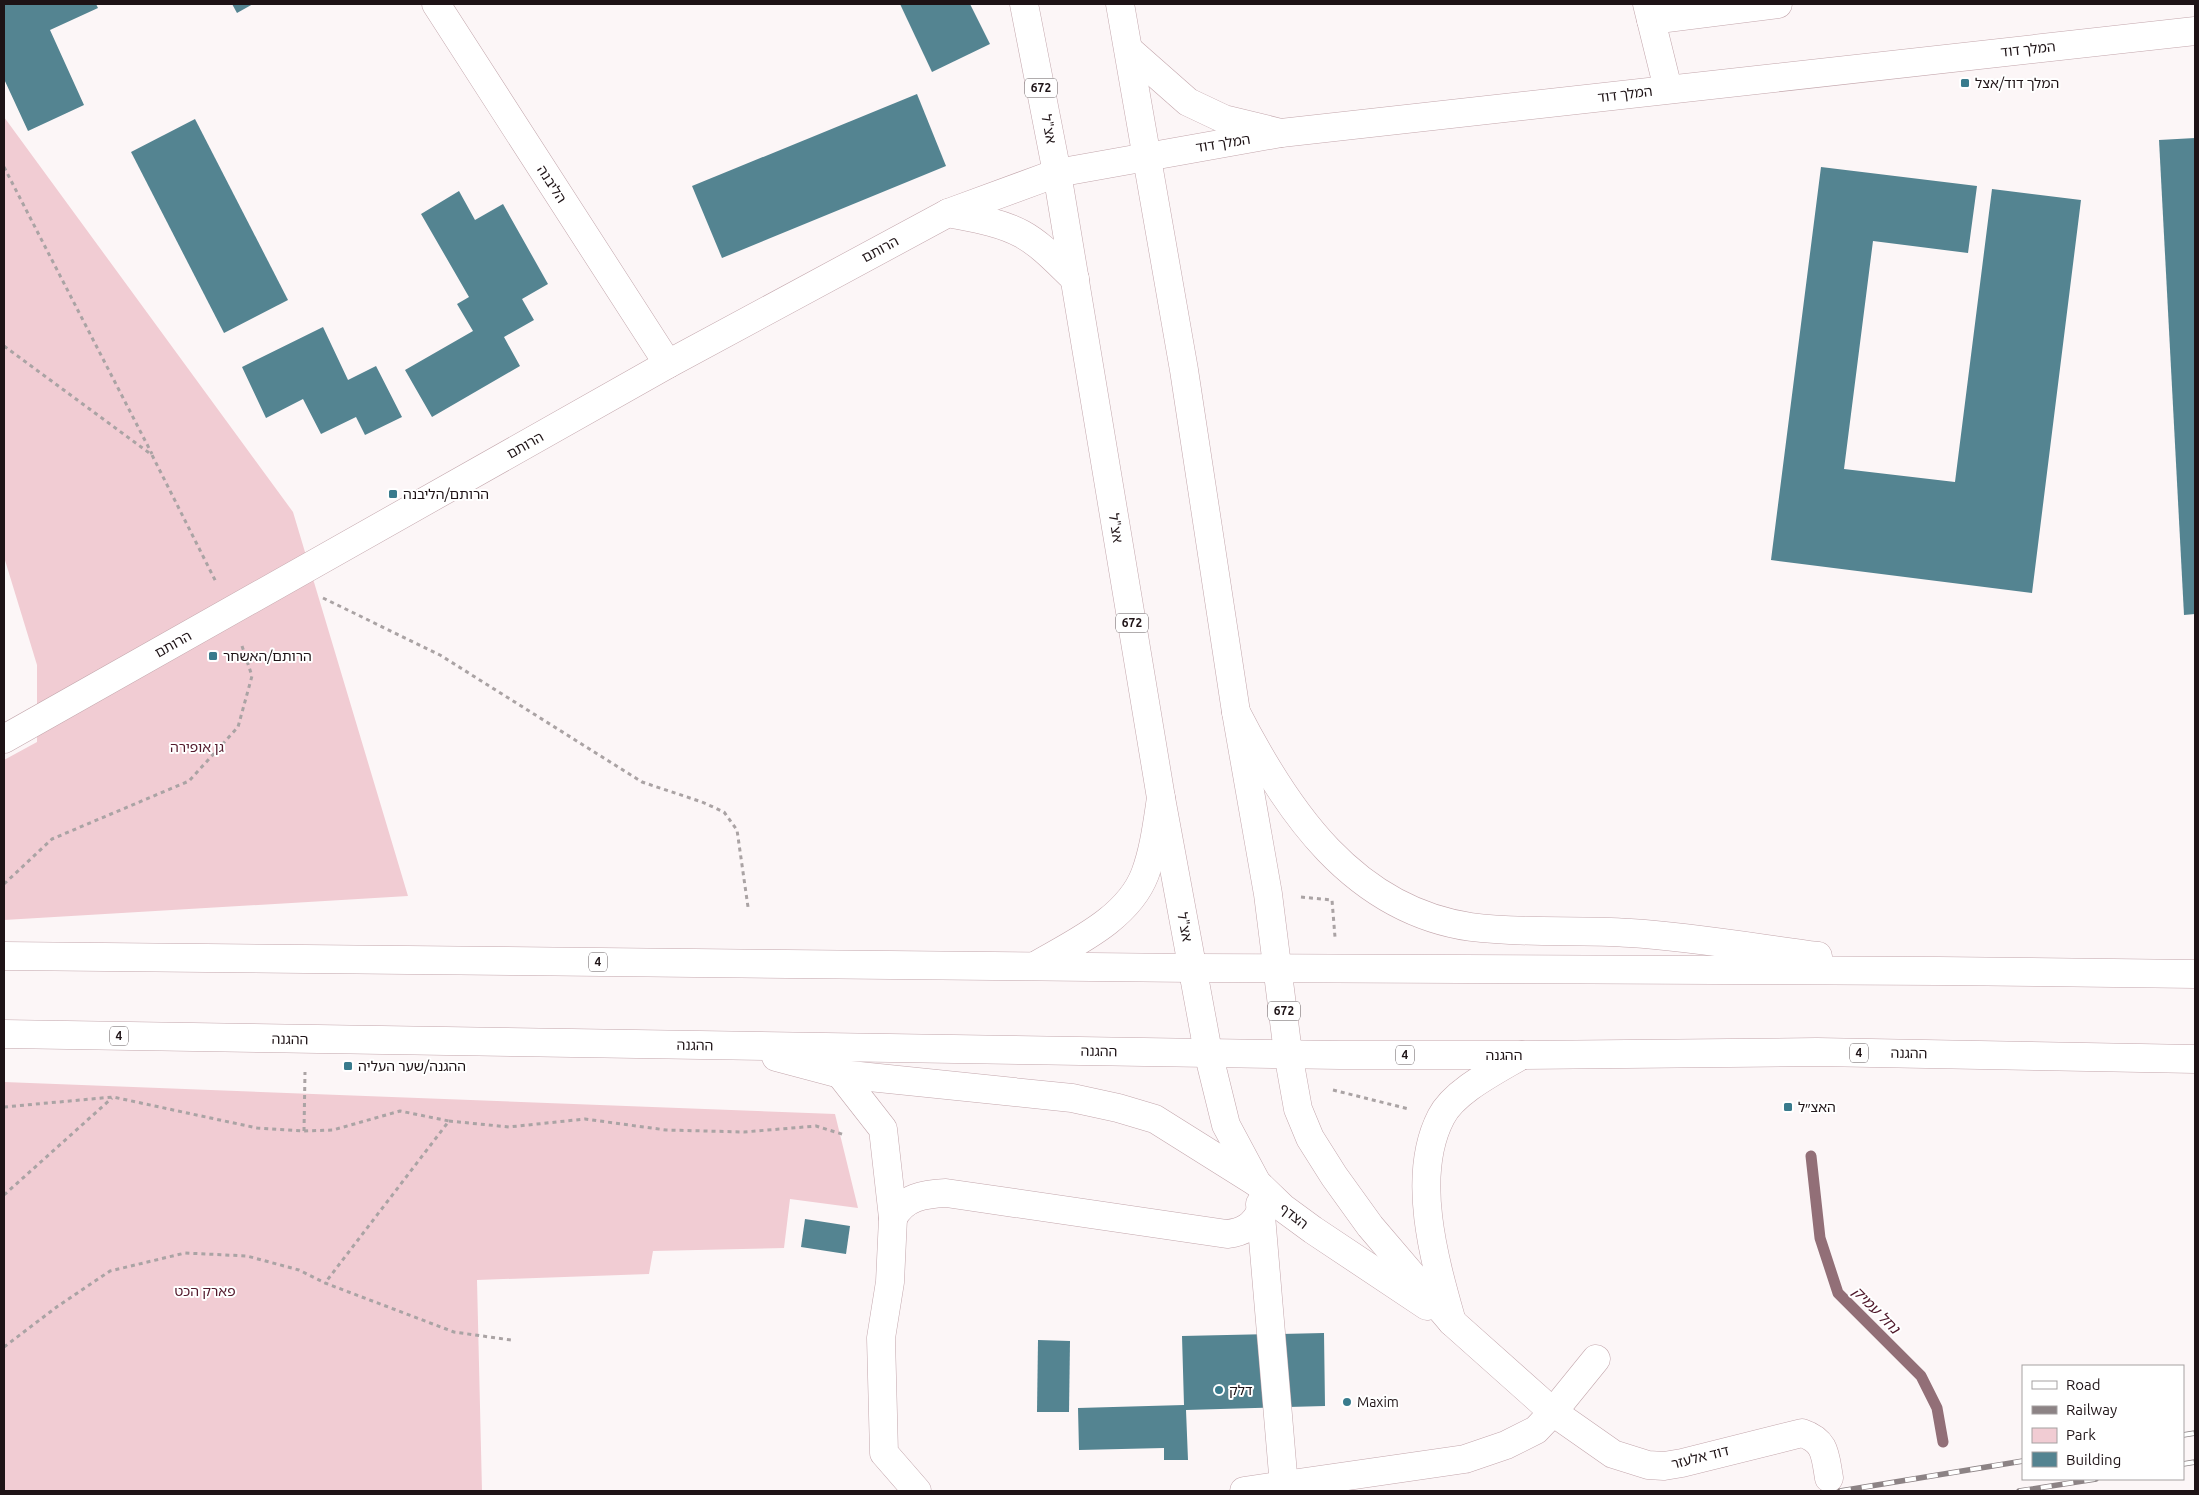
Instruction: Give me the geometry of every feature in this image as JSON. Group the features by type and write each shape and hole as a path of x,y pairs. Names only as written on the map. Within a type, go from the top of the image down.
{"main road":[{"name":"הליבנה","path":"436,4 668,364"},
{"name":"אצ\"ל","path":"1024,4 1058,173 1161,798 1208,1052"},
{"name":"672","path":"1120,4 1184,370 1236,712 1268,894 1279,968 1288,1053"},
{"path":"1668,89 1649,12 1778,4"},
{"name":"המלך דוד","path":"1058,173 1281,133 2195,31"},
{"path":"1129,50 1188,102 1224,119 1281,133"},
{"name":"הרותם","path":"4,739 668,364 948,212 1058,173"},
{"path":"948,212 999,224 1022,234 1040,246 1075,278"},
{"path":"1236,712 1261,760 1288,801 1318,841 1352,874 1373,890 1427,916 1471,927 1631,933 1939,971"},
{"path":"1034,966 1097,929 1132,896 1145,876 1152,854 1161,798"},
{"name":"4","path":"4,956 1192,968 2195,974"},
{"name":"ההגנה","path":"4,1034 1288,1053 1522,1055 1817,1052 2195,1058"},
{"path":"736,1046 840,1074 1072,1098 1118,1108 1154,1119 1257,1183 1261,1210 1284,1486"},
{"name":"הצדף","path":"1208,1052 1226,1125 1257,1183 1283,1208 1313,1230 1452,1322 1554,1412"},
{"name":"הצדף","path":"1288,1053 1298,1110 1310,1138 1334,1176 1370,1226 1452,1322"},
{"path":"1452,1322 1437,1268 1430,1232 1427,1177 1430,1150 1441,1117 1456,1099 1522,1055"},
{"path":"840,1074 882,1129 893,1218 890,1282 881,1338 884,1453 918,1491"},
{"path":"893,1218 897,1210 903,1205 923,1194 946,1193 1227,1234 1249,1228 1261,1210"},
{"path":"1244,1491 1465,1459 1506,1445 1536,1430 1554,1412 1596,1359"},
{"name":"דוד אלעזר","path":"1554,1412 1613,1454 1648,1465 1664,1466 1682,1463 1802,1433 1816,1437 1820,1442 1830,1478"}],"path":[{"path":"4,167 152,454"},
{"path":"285,580 440,655 642,782 702,802 724,812 737,830 748,907"},
{"path":"1268,894 1332,900 1338,968"},
{"path":"304,1131 306,1039"},
{"path":"1332,1090 1441,1117"},
{"path":"4,1195 113,1097"},
{"path":"4,1107 113,1097 257,1128 304,1131 333,1130 400,1111 449,1121 509,1127 585,1119 666,1130 744,1132 816,1126 884,1148"},
{"path":"325,1283 449,1121"},
{"path":"4,1347 58,1306 110,1272 185,1253 247,1256 299,1270 325,1283 454,1332 510,1340"}],"green space":[{"name":"גן אופירה","path":"4,117 293,512 408,896 4,920 4,760 37,742 37,665 4,557"},
{"name":"פארק הכט","path":"4,1082 835,1114 858,1208 790,1199 784,1248 653,1251 649,1274 477,1280 482,1491 4,1491"}],"building":[{"path":"4,4 96,4 98,8 50,30 84,105 28,131 4,79"},
{"path":"232,4 253,4 237,13"},
{"path":"900,4 970,4 990,44 932,72"},
{"path":"917,94 946,166 722,258 692,186"},
{"path":"195,119 288,300 224,333 131,152"},
{"path":"2195,138 2195,614 2184,615 2159,140"},
{"path":"1821,167 1977,186 1968,253 1873,241 1844,469 1955,482 1992,189 2081,200 2032,593 1771,560"},
{"path":"459,191 475,220 503,204 548,284 522,299 534,320 504,337 520,366 432,417 405,370 473,331 457,304 469,297 421,214"},
{"path":"323,327 348,380 376,366 402,417 365,435 356,417 321,434 303,399 266,418 242,367"},
{"path":"805,1219 850,1226 846,1254 801,1247"},
{"path":"1324,1333 1325,1406 1186,1410 1188,1460 1164,1460 1164,1448 1079,1450 1078,1408 1184,1405 1182,1336"},
{"path":"1038,1340 1070,1341 1069,1412 1037,1412"}],"waterway":[{"name":"נחל עמיק","path":"1811,1156 1820,1238 1838,1293 1921,1376 1937,1408 1943,1442"}],"railway":[{"path":"2184,1435 2195,1433"},
{"path":"1840,1491 2022,1461"},
{"path":"2184,1464 2195,1462"},
{"path":"2019,1491 2090,1480"}],"place":[{"name":"המלך דוד/אצל","path":"1965,83"},
{"name":"הרותם/הליבנה","path":"393,494"},
{"name":"הרותם/האשחר","path":"213,656"},
{"name":"ההגנה/שער העליה","path":"348,1066"},
{"name":"האצ״ל","path":"1788,1107"},
{"name":"דלק","path":"1219,1390"},
{"name":"Maxim","path":"1347,1402"}]}
